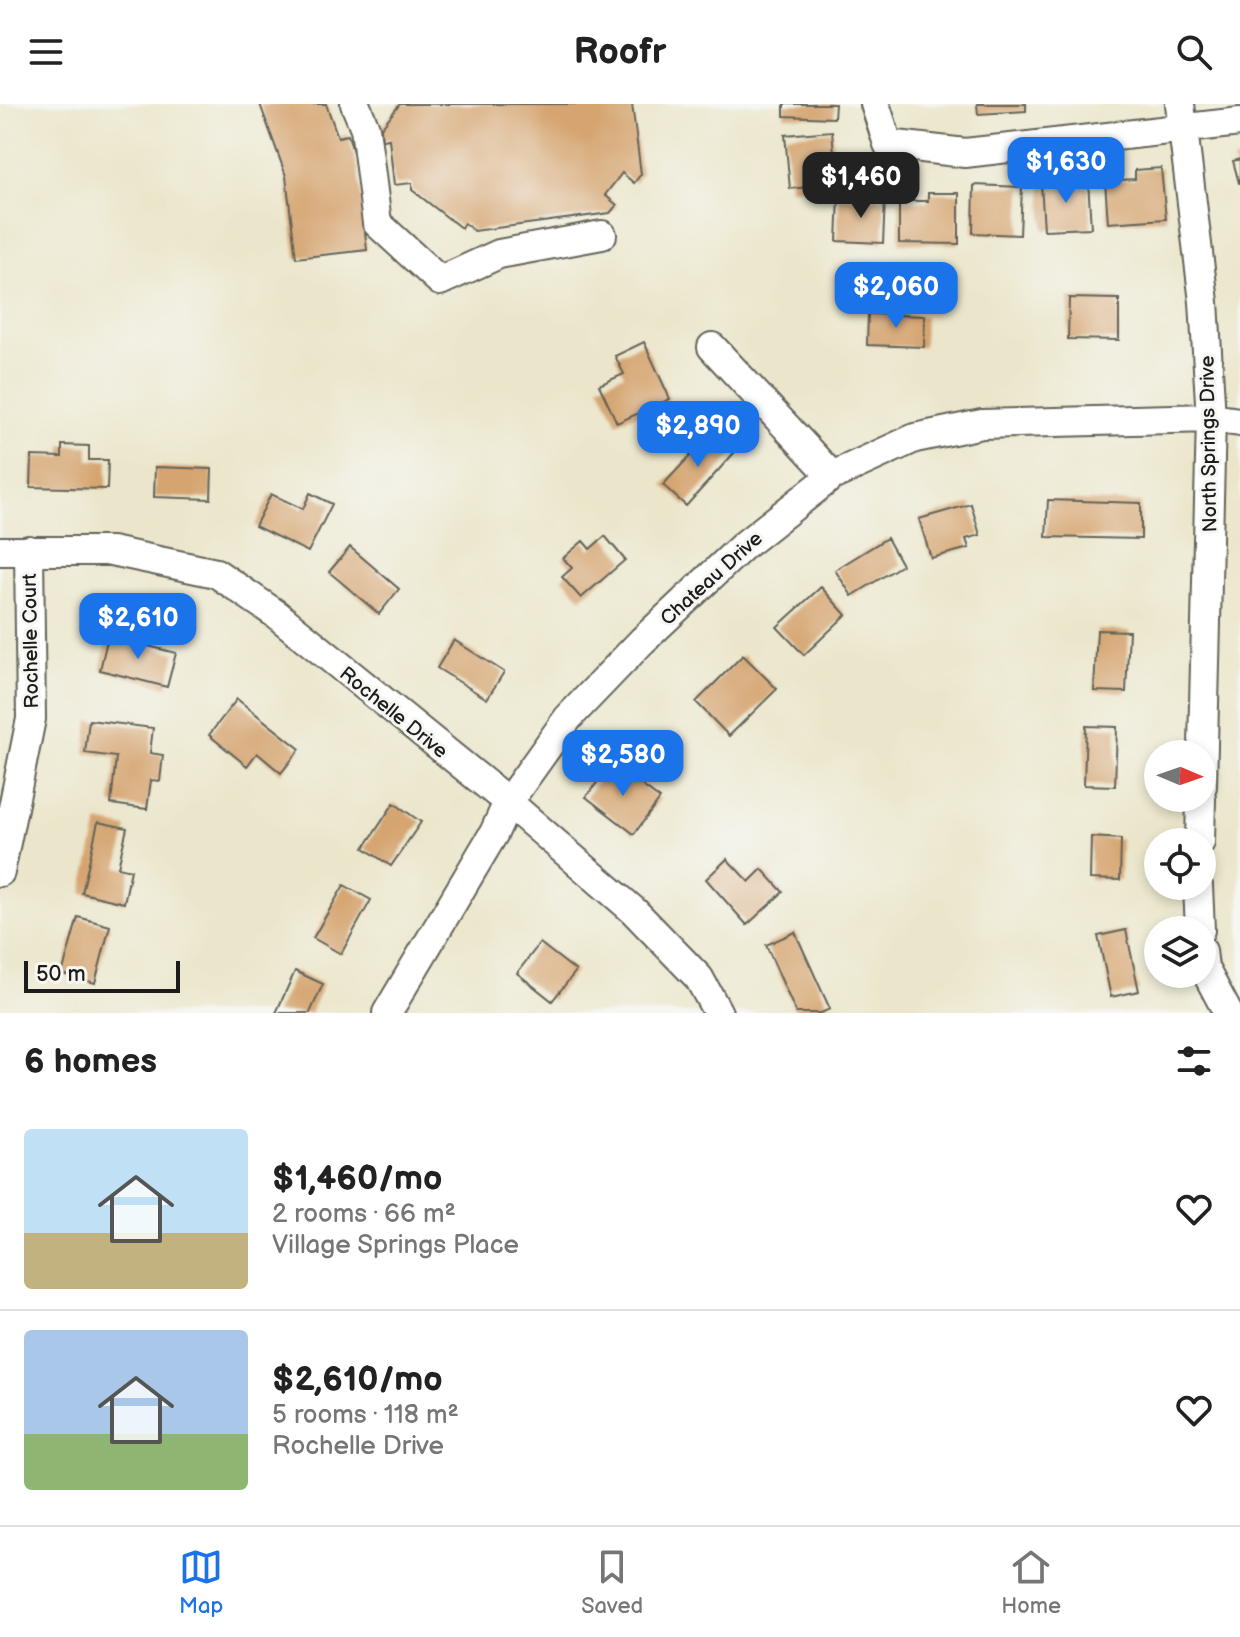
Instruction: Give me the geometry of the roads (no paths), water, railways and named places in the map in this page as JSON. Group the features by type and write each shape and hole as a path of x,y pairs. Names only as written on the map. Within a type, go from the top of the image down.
{"street":[{"path":"355,104 365,128 377,223 440,281 499,254 602,235"},
{"path":"875,104 888,144 923,151 965,153 1181,116 1240,122"},
{"name":"North Springs Drive","path":"1181,116 1204,302 1211,418 1203,740"},
{"path":"712,347 832,476"},
{"name":"Chateau Drive","path":"387,1013 494,833 508,802 568,718 642,641 743,546 832,476 915,438 982,424 1211,418 1240,422"},
{"name":"Rochelle Court","path":"0,872 31,719 29,550"},
{"name":"Rochelle Drive","path":"0,551 111,551 216,573 276,614 508,802 634,911 699,978 718,1013"},
{"path":"1215,988 1228,1013"}]}
